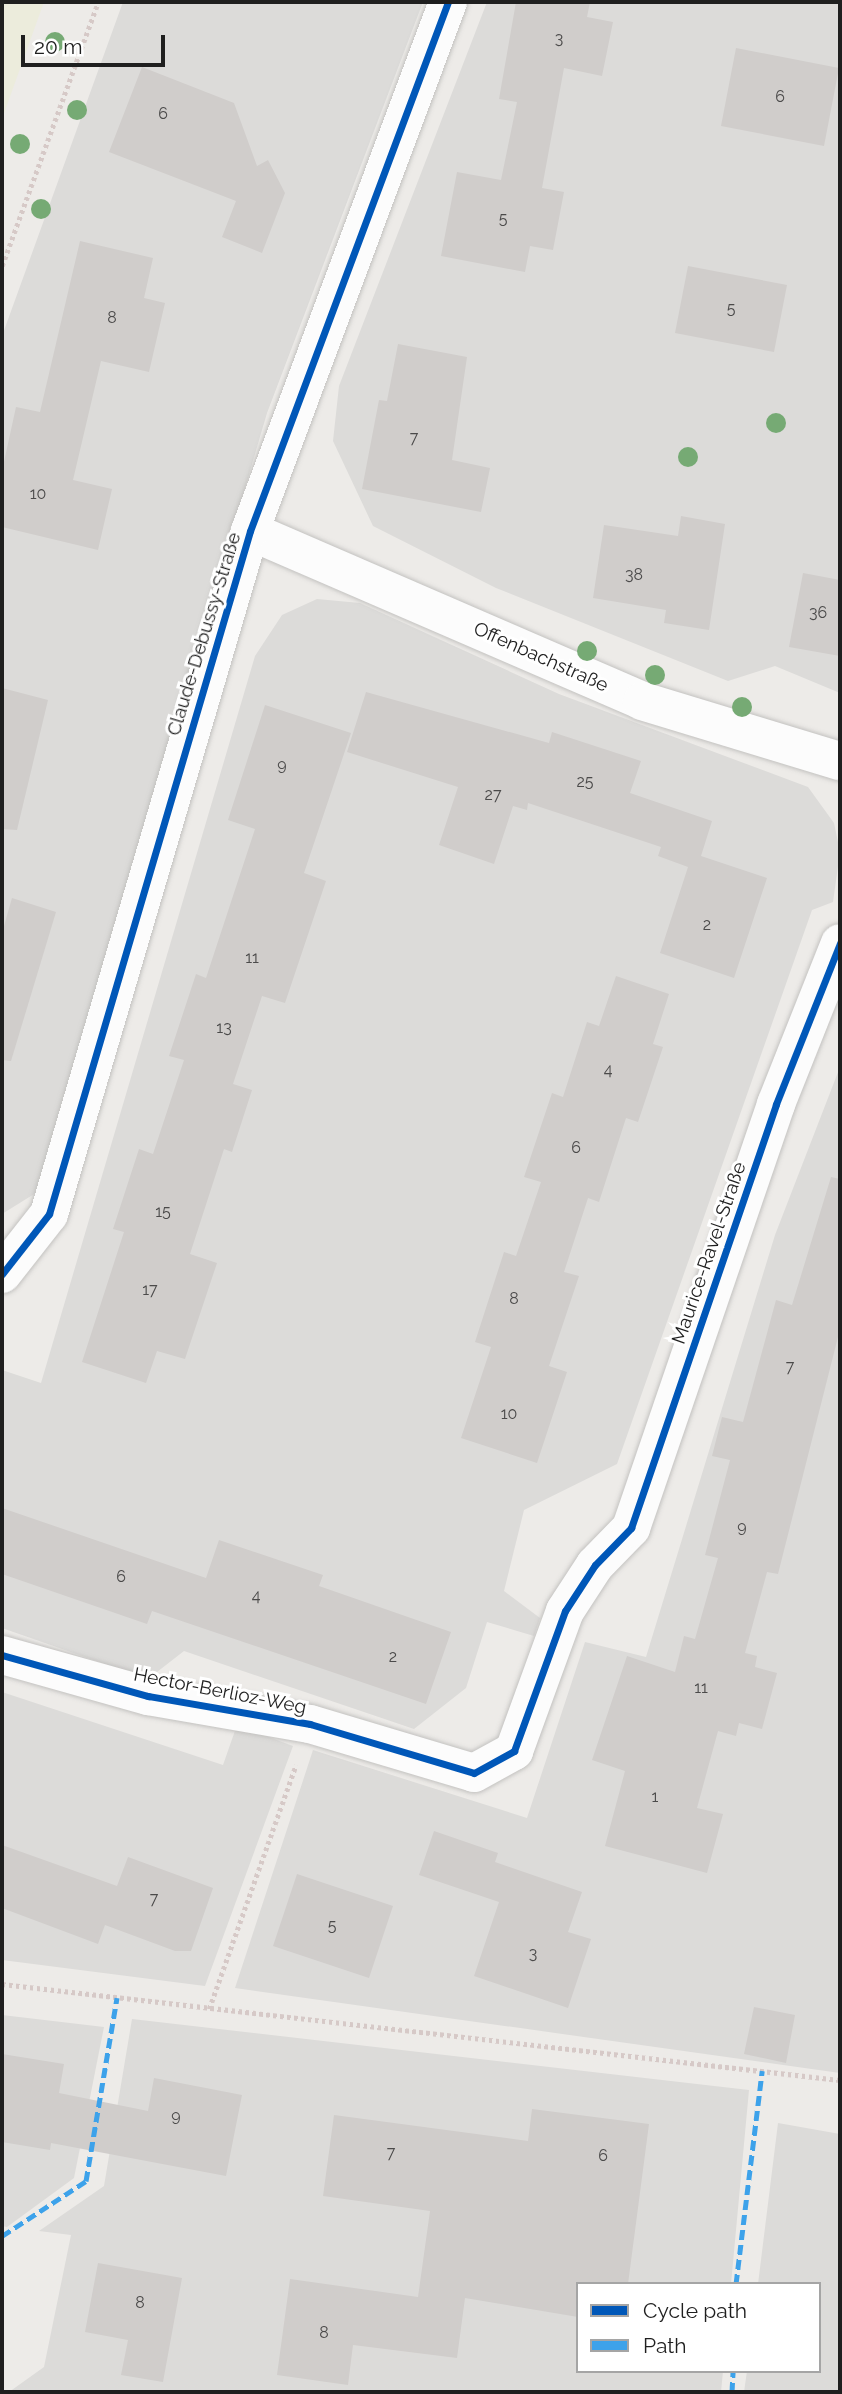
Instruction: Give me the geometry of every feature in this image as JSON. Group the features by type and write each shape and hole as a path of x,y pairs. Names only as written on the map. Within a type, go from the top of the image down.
{"street":[{"name":"Claude-Debussy-Straße","path":"2,1274 49,1214 250,531 448,2"},
{"name":"Offenbachstraße","path":"250,531 642,701 840,761"},
{"name":"Maurice-Ravel-Straße","path":"595,1565 631,1528 776,1104 840,943"},
{"name":"Hector-Berlioz-Weg","path":"2,1655 148,1696 310,1724 474,1773 514,1751 565,1611 595,1565"}],"path":[{"path":"2,266 98,2"},
{"path":"209,2009 310,1724"},
{"path":"2,1984 840,2080"}],"shaded area":[{"path":"123,2 423,2 267,413 39,1191 2,1214 2,336"},
{"path":"487,2 840,2 840,693 775,666 728,681 496,588 373,526 333,441 339,386"},
{"path":"317,599 360,603 559,694 808,787 834,823 840,852 833,902 812,910 617,1464 524,1510 504,1591 540,1618 534,1636 487,1622 466,1688 414,1729 184,1651 148,1679 2,1628 2,1370 41,1383 255,656 282,615"},
{"path":"840,1067 840,2073 235,1988 313,1750 527,1818 585,1642 646,1657 775,1235"},
{"path":"2,1692 223,1765 237,1725 293,1746 205,1986 2,1960"},
{"path":"2,2015 104,2027 74,2178 7,2227 2,2226"},
{"path":"132,2019 749,2090 731,2282 576,2282 576,2373 723,2373 721,2392 9,2392 44,2367 71,2235 39,2231 104,2186"},
{"path":"778,2123 840,2134 840,2392 744,2392 747,2373 821,2373 821,2282 758,2282"}],"green space":[{"path":"2,2 44,2 2,119"}],"building":[{"path":"516,2 590,2 587,17 613,22 602,76 564,68 542,188 564,192 553,250 530,246 525,272 441,256 457,172 501,180 517,102 499,99"},
{"path":"736,48 839,68 824,146 721,126"},
{"path":"142,67 234,103 257,166 268,160 285,193 262,253 222,237 236,201 109,152"},
{"path":"80,241 153,258 144,298 165,303 149,372 101,361 73,480 112,489 98,550 2,527 2,471 16,407 40,412"},
{"path":"688,266 787,285 774,352 675,333"},
{"path":"398,344 467,357 452,460 490,468 481,512 362,489 379,400 387,401"},
{"path":"681,516 725,524 709,630 664,623 666,610 593,598 604,525 678,536"},
{"path":"803,573 840,580 840,656 789,647"},
{"path":"2,688 48,700 17,830 2,829"},
{"path":"366,692 549,743 552,732 641,761 630,793 712,821 701,856 767,878 734,978 660,953 688,867 658,856 661,847 528,803 527,810 513,806 494,864 439,845 458,787 347,752"},
{"path":"265,705 351,733 304,873 326,881 285,1003 262,996 233,1084 252,1090 232,1152 224,1149 190,1254 217,1263 185,1359 157,1351 146,1383 82,1362 124,1232 113,1229 139,1149 153,1154 184,1060 169,1056 196,974 206,978 255,829 228,820"},
{"path":"12,898 56,912 11,1061 2,1060 2,933"},
{"path":"616,976 669,994 653,1044 663,1047 638,1122 626,1118 599,1202 588,1198 564,1272 579,1276 549,1366 567,1372 537,1463 461,1438 491,1347 475,1342 504,1252 516,1256 541,1182 524,1177 552,1093 563,1097 587,1022 599,1026"},
{"path":"831,1177 840,1179 840,1329 778,1574 767,1572 745,1653 757,1656 755,1667 777,1673 762,1729 739,1723 736,1736 718,1731 697,1808 723,1814 707,1873 605,1846 625,1771 592,1760 627,1656 675,1672 684,1636 695,1639 718,1558 705,1555 730,1460 712,1456 722,1417 743,1422 776,1300 792,1305"},
{"path":"2,1508 206,1578 219,1540 323,1575 319,1586 451,1632 426,1704 152,1611 147,1624 2,1574"},
{"path":"434,1831 498,1853 495,1862 582,1892 568,1932 591,1939 568,2008 474,1976 499,1902 419,1875"},
{"path":"2,1845 117,1886 128,1857 213,1888 191,1951 175,1951 105,1925 98,1944 2,1908"},
{"path":"297,1874 393,1906 369,1978 273,1946"},
{"path":"754,2007 795,2015 786,2063 744,2054"},
{"path":"2,2054 64,2064 59,2093 148,2111 154,2078 242,2095 226,2176 51,2143 50,2150 2,2142"},
{"path":"532,2109 649,2124 628,2282 576,2282 576,2317 465,2298 457,2358 353,2345 348,2385 277,2375 290,2279 418,2297 430,2211 323,2196 334,2115 528,2141"},
{"path":"98,2263 182,2278 163,2382 121,2375 128,2340 85,2332"}],"marked path":[{"path":"2,2236 86,2181 117,1998"},
{"path":"736,2282 762,2071"},
{"path":"732,2392 733,2373"}],"cycle path":[{"path":"2,1274 49,1214 250,531 448,2"},
{"path":"2,1655 148,1696 310,1724 474,1773 514,1751 565,1611 595,1565 631,1528 776,1104 840,943"}]}
